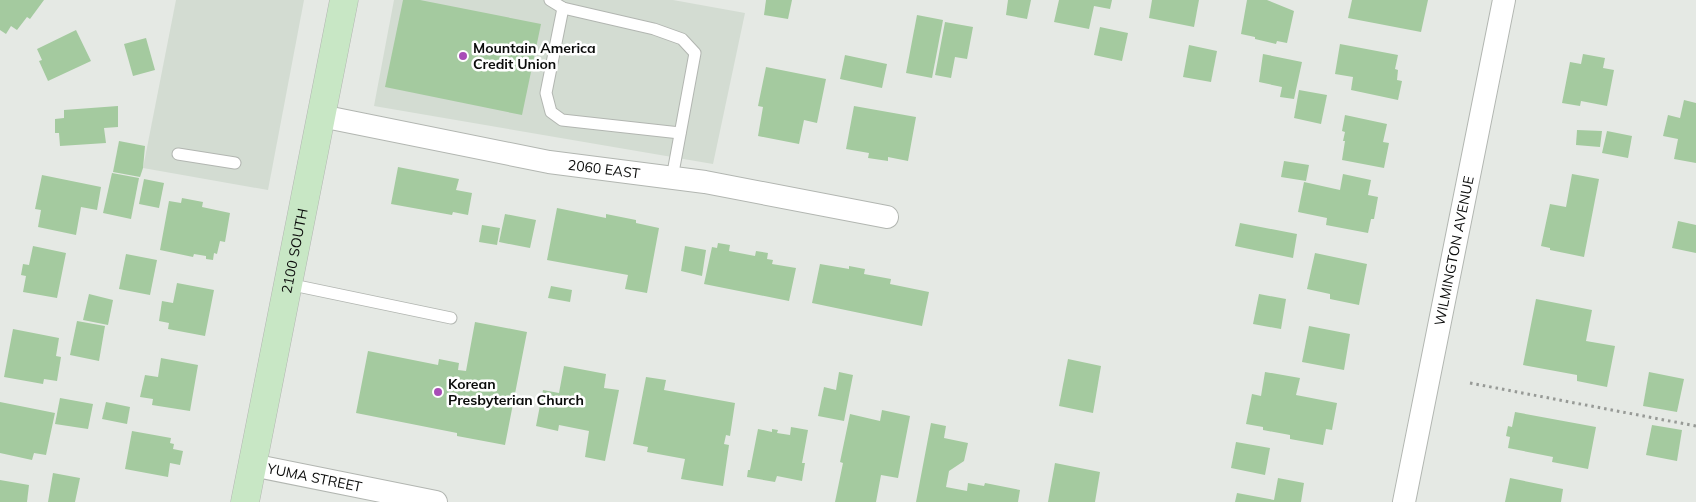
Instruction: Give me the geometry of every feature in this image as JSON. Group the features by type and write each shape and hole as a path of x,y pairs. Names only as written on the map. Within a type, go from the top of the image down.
{"main road":[{"name":"2100 SOUTH","path":"245,502 344,0"}],"street":[{"name":"WILMINGTON AVENUE","path":"1404,502 1504,0"},
{"name":"2060 EAST","path":"321,116 541,160 729,186 887,217"},
{"name":"YUMA STREET","path":"252,465 436,502"}],"lane":[{"path":"550,0 563,8 654,30 682,39 695,53 672,178"},
{"path":"563,8 546,92 551,112 562,120 680,133"},
{"path":"178,154 235,163"},
{"path":"288,284 451,318"}],"path":[{"path":"1470,383 1696,426"}],"shaded area":[{"path":"176,0 304,0 268,190 143,168"},
{"path":"394,0 673,0 745,13 713,164 374,106"}],"building":[{"path":"0,0 44,0 30,19 27,17 17,30 11,26 6,34 0,30"},
{"name":"Mountain America Credit Union","path":"403,0 420,0 541,24 522,115 385,87"},
{"path":"766,0 792,0 788,19 764,15"},
{"path":"1008,0 1031,0 1027,19 1006,15"},
{"path":"1059,0 1112,0 1110,9 1094,6 1089,29 1054,22"},
{"path":"1152,0 1199,0 1194,27 1149,18"},
{"path":"1247,0 1267,0 1294,11 1287,43 1277,41 1276,44 1241,34"},
{"path":"1352,0 1428,0 1421,32 1348,18"},
{"path":"917,15 943,20 932,78 906,73"},
{"path":"945,22 973,27 967,59 955,57 951,78 935,75"},
{"path":"1100,27 1128,33 1122,61 1094,55"},
{"path":"76,30 91,61 48,81 39,61 42,60 37,49"},
{"path":"146,38 155,70 133,76 124,44"},
{"path":"1340,44 1398,55 1395,69 1398,70 1397,80 1402,81 1398,100 1351,90 1353,77 1335,74"},
{"path":"1189,45 1217,51 1211,82 1183,77"},
{"path":"1263,54 1302,62 1294,99 1280,97 1282,87 1259,82"},
{"path":"1583,54 1605,58 1603,68 1614,70 1607,106 1581,101 1580,106 1562,103 1570,62 1581,64"},
{"path":"845,55 887,64 882,88 840,79"},
{"path":"766,67 826,79 817,123 804,120 799,144 758,136 763,107 758,106"},
{"path":"1299,90 1327,95 1321,124 1294,118"},
{"path":"1684,100 1696,103 1696,163 1674,159 1678,139 1663,136 1668,115 1680,118"},
{"path":"118,106 118,127 104,128 106,143 60,146 59,133 55,133 55,119 64,118 64,110"},
{"path":"854,106 916,117 908,161 888,157 888,161 868,158 869,153 846,149"},
{"path":"1345,115 1387,124 1383,142 1389,143 1384,168 1342,160 1345,132 1342,131"},
{"path":"1577,130 1602,131 1600,147 1576,145"},
{"path":"1607,131 1632,136 1628,158 1602,153"},
{"path":"119,141 145,146 143,168 140,177 113,172"},
{"path":"1284,161 1309,165 1306,181 1281,177"},
{"path":"398,167 459,179 456,190 472,193 468,215 453,212 452,215 391,204"},
{"path":"112,173 139,178 131,219 103,213"},
{"path":"1343,174 1371,180 1368,195 1378,197 1374,219 1371,219 1368,233 1326,225 1327,218 1298,212 1304,182 1340,190"},
{"path":"1572,174 1599,179 1584,257 1550,250 1550,248 1541,246 1550,204 1566,207"},
{"path":"42,175 101,187 97,210 81,207 76,235 38,227 41,210 35,209"},
{"path":"144,179 164,183 159,208 139,204"},
{"path":"182,198 203,202 202,207 230,213 225,242 220,241 217,254 214,253 213,260 206,259 206,256 194,254 193,257 160,250 169,201 181,203"},
{"path":"557,208 606,218 606,214 636,220 636,223 659,228 647,293 625,289 628,275 547,260"},
{"path":"505,214 536,220 530,248 499,242"},
{"path":"1678,221 1696,225 1696,253 1672,248"},
{"path":"1240,223 1297,234 1293,258 1235,246"},
{"path":"482,225 500,228 497,245 479,242"},
{"path":"718,243 730,245 729,251 755,256 756,251 768,253 767,259 773,260 772,264 796,268 789,301 704,284 712,247 717,248"},
{"path":"33,246 66,253 57,298 23,292 26,276 21,275 23,264 29,265"},
{"path":"685,246 706,250 702,276 681,271"},
{"path":"1315,253 1367,264 1359,305 1330,299 1330,294 1307,289"},
{"path":"126,254 157,260 150,295 119,289"},
{"path":"820,264 849,269 849,266 865,269 864,274 891,279 890,284 929,292 922,326 812,303"},
{"path":"177,283 214,290 205,336 168,329 169,323 159,321 162,301 173,303"},
{"path":"551,286 572,290 570,302 548,298"},
{"path":"89,294 113,300 108,325 83,320"},
{"path":"1259,294 1286,299 1281,329 1253,324"},
{"path":"1536,299 1592,310 1586,341 1615,346 1607,387 1577,381 1577,375 1523,365"},
{"path":"77,321 105,326 99,361 70,355"},
{"name":"Korean Presbyterian Church","path":"475,322 527,332 505,445 457,436 457,433 356,413 368,351 438,365 439,359 459,363 458,370 466,371"},
{"path":"1309,326 1350,334 1344,370 1302,362"},
{"path":"13,329 59,338 56,356 61,357 57,381 44,379 43,384 4,377"},
{"path":"161,358 198,365 190,411 152,405 153,399 140,397 145,375 158,377"},
{"path":"1068,359 1101,366 1093,413 1059,406"},
{"path":"564,366 606,374 604,388 619,390 605,461 585,457 589,431 559,425 558,431 536,426 543,390 559,393"},
{"path":"839,372 853,375 844,421 818,416 824,387 836,390"},
{"path":"1265,372 1300,378 1296,395 1337,403 1332,430 1326,429 1323,445 1290,439 1290,435 1263,430 1263,427 1246,424 1252,394 1261,396"},
{"path":"1649,372 1684,379 1677,412 1643,406"},
{"path":"646,377 666,380 664,390 735,403 730,436 726,435 724,444 729,445 723,486 681,479 685,459 647,452 648,447 633,444"},
{"path":"60,398 93,404 88,429 55,424"},
{"path":"0,402 55,413 46,455 34,453 32,460 0,453"},
{"path":"106,402 130,407 127,424 102,419"},
{"path":"882,410 910,416 898,478 881,475 876,502 835,502 843,463 840,462 850,414 880,421"},
{"path":"1515,412 1596,427 1588,469 1552,462 1553,457 1508,448 1510,437 1506,436 1508,426 1512,427"},
{"path":"931,423 946,426 944,438 968,443 964,461 949,471 946,487 967,491 968,483 984,486 985,483 1020,490 1018,502 916,502"},
{"path":"1652,425 1682,430 1677,461 1646,455"},
{"path":"791,427 808,430 802,463 805,463 802,481 777,476 775,482 747,477 758,429 772,432 772,429 778,430 777,433 790,435"},
{"path":"132,431 171,438 170,443 174,444 173,449 183,451 180,465 170,463 168,477 125,469"},
{"path":"1236,442 1270,448 1265,475 1231,468"},
{"path":"1055,463 1100,472 1095,502 1048,502"},
{"path":"53,473 80,478 75,502 48,502"},
{"path":"1278,478 1304,483 1301,502 1235,502 1237,493 1274,500"},
{"path":"1510,478 1563,489 1561,502 1505,502"},
{"path":"0,480 29,485 27,502 0,502"}],"place":[{"name":"Mountain America Credit Union","path":"463,56"},
{"name":"Korean Presbyterian Church","path":"438,392"}]}
